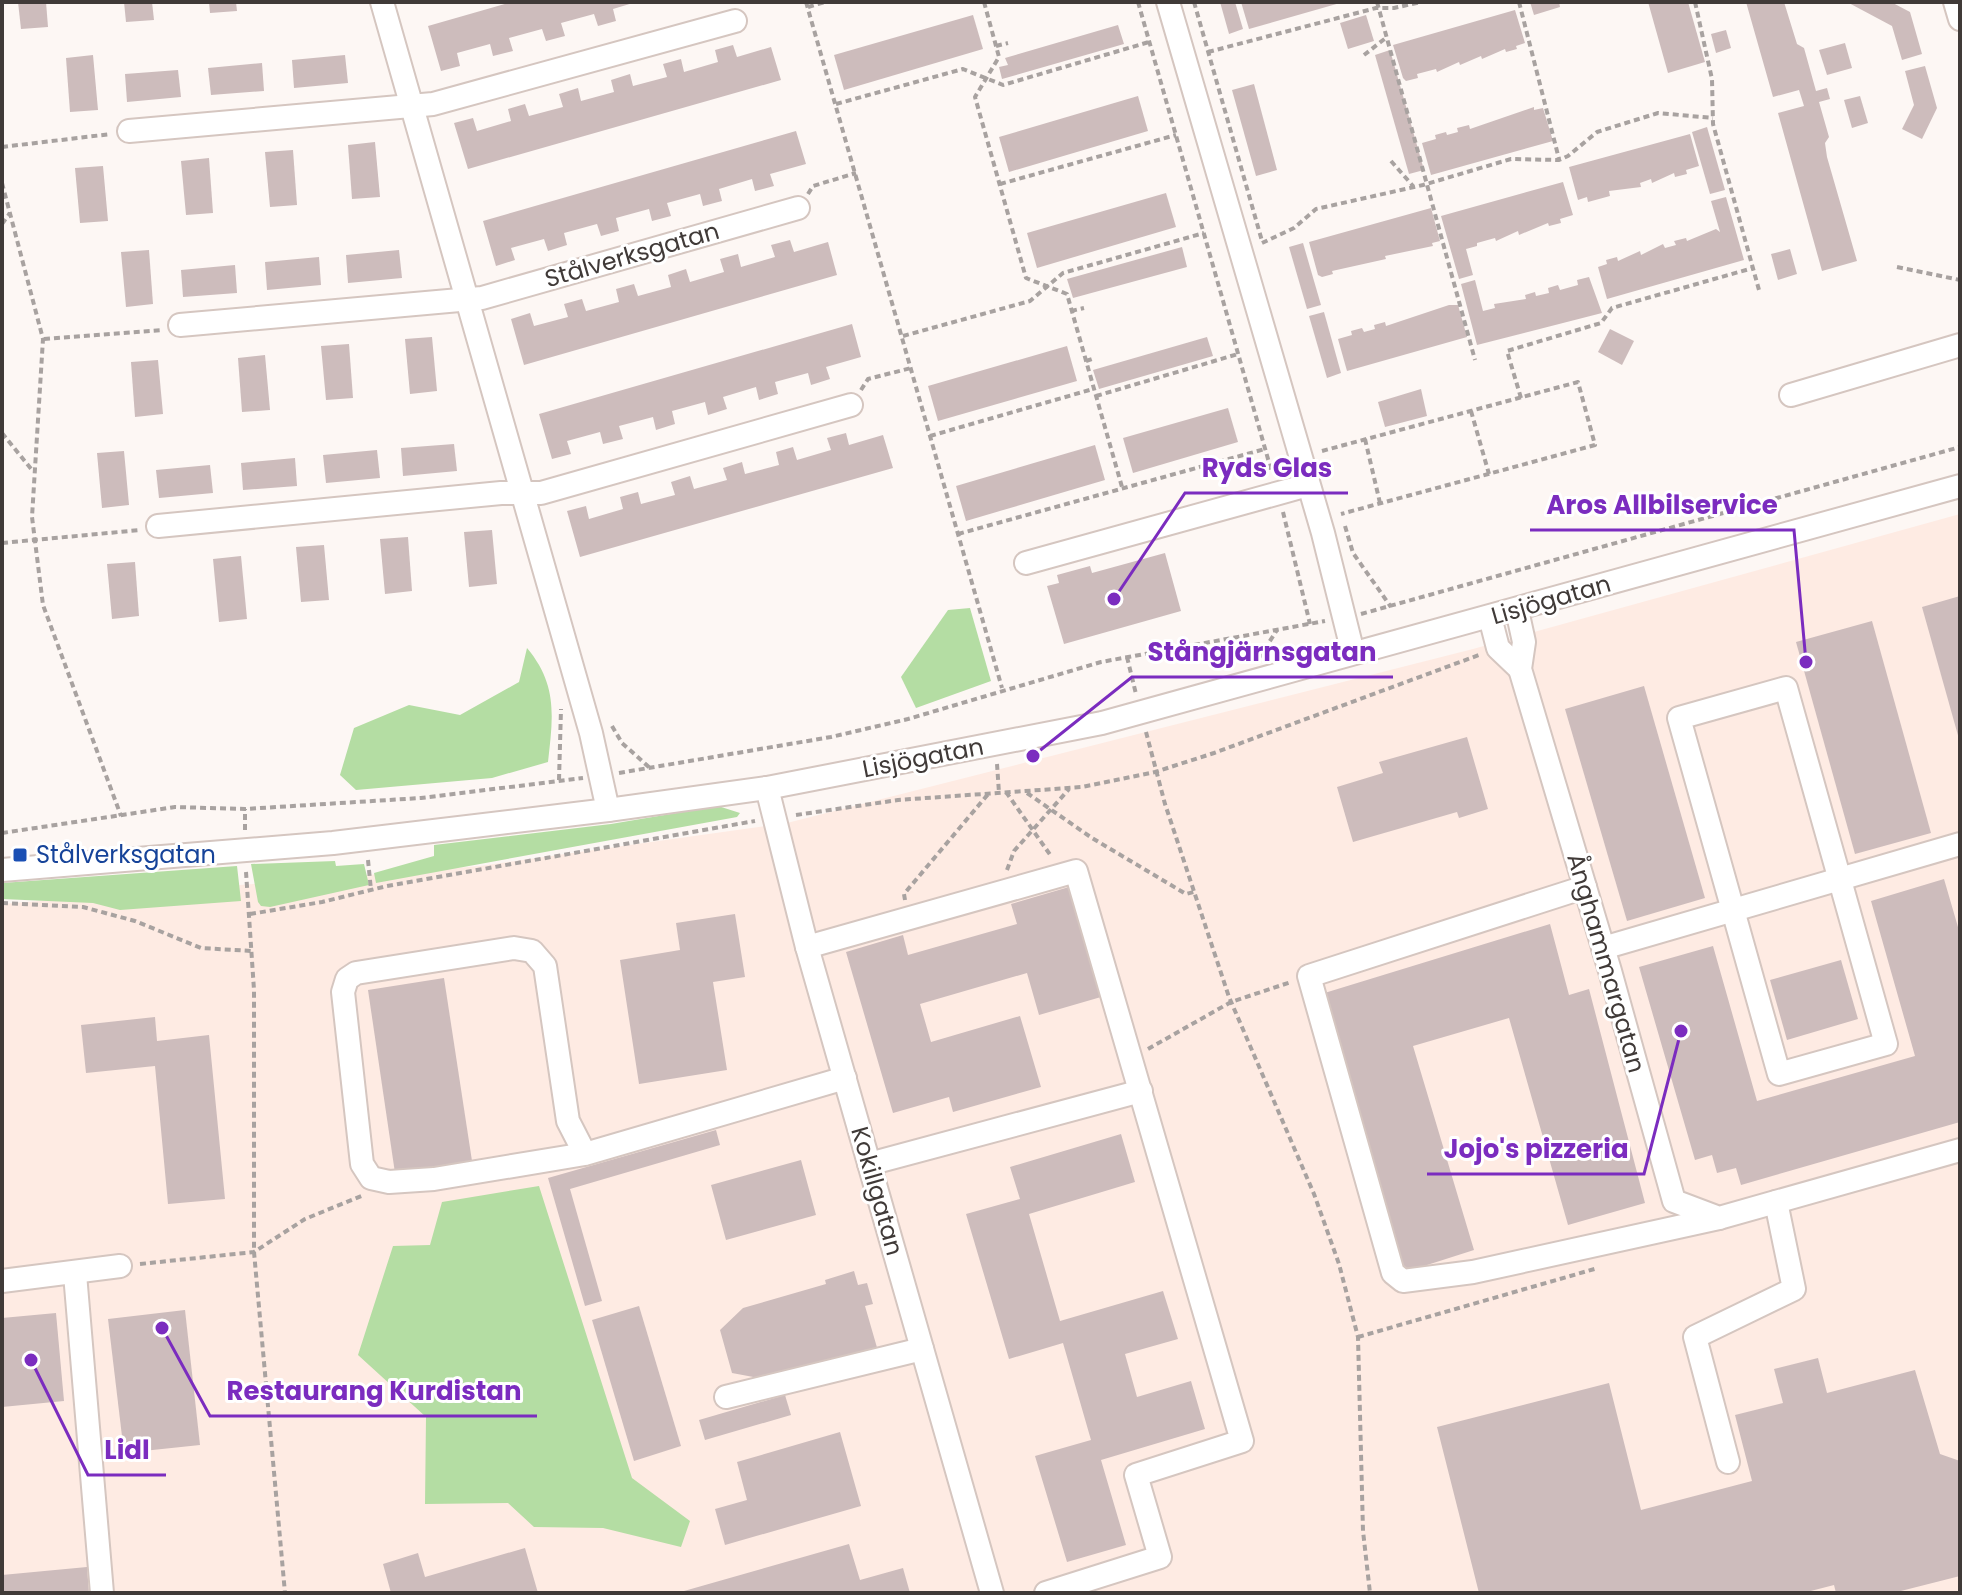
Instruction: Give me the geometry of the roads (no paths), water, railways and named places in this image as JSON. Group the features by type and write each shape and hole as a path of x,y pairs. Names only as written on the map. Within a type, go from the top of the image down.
{"street":[{"path":"382,2 591,733 608,810"},
{"path":"1168,2 1308,485 1353,653"},
{"path":"1955,2 1960,19"},
{"path":"129,131 433,104 735,21"},
{"name":"Stålverksgatan","path":"180,325 482,298 798,208"},
{"path":"1791,395 1960,345"},
{"path":"158,526 541,493 851,405"},
{"path":"1026,563 1308,485"},
{"name":"Lisjögatan","path":"2,870 333,843 608,810 767,788 1102,723 1960,486"},
{"name":"Ånghammargatan","path":"1517,610 1524,642 1520,669 1674,1201 1719,1218"},
{"name":"Ånghammargatan","path":"1490,617 1498,648 1520,669"},
{"path":"1786,688 1839,879 1886,1044 1779,1074 1679,718 1786,688"},
{"name":"Kokillgatan","path":"767,788 772,818 807,947 992,1593"},
{"path":"1603,948 1960,844"},
{"path":"807,947 1076,871 1242,1441 1136,1475 1160,1557 1046,1593"},
{"path":"1585,887 1309,976 1393,1273 1403,1281 1473,1272 1719,1218 1960,1150"},
{"path":"585,1154 568,1121 545,966 532,951 514,948 356,973 347,979 343,992 362,1164 371,1178 389,1182 434,1179 585,1154 845,1078"},
{"path":"869,1164 1141,1091"},
{"path":"1728,1462 1695,1337 1794,1289 1776,1202"},
{"path":"2,1281 120,1266"},
{"path":"75,1274 102,1593"},
{"path":"726,1397 922,1349"}],"place":[{"name":"Ryds Glas","path":"1114,599"},
{"name":"Aros Allbilservice","path":"1806,662"},
{"name":"Stångjärnsgatan","path":"1033,756"},
{"name":"Stålverksgatan","path":"20,855"},
{"name":"Jojo's pizzeria","path":"1681,1031"},
{"name":"Restaurang Kurdistan","path":"162,1328"},
{"name":"Lidl","path":"31,1360"}]}
